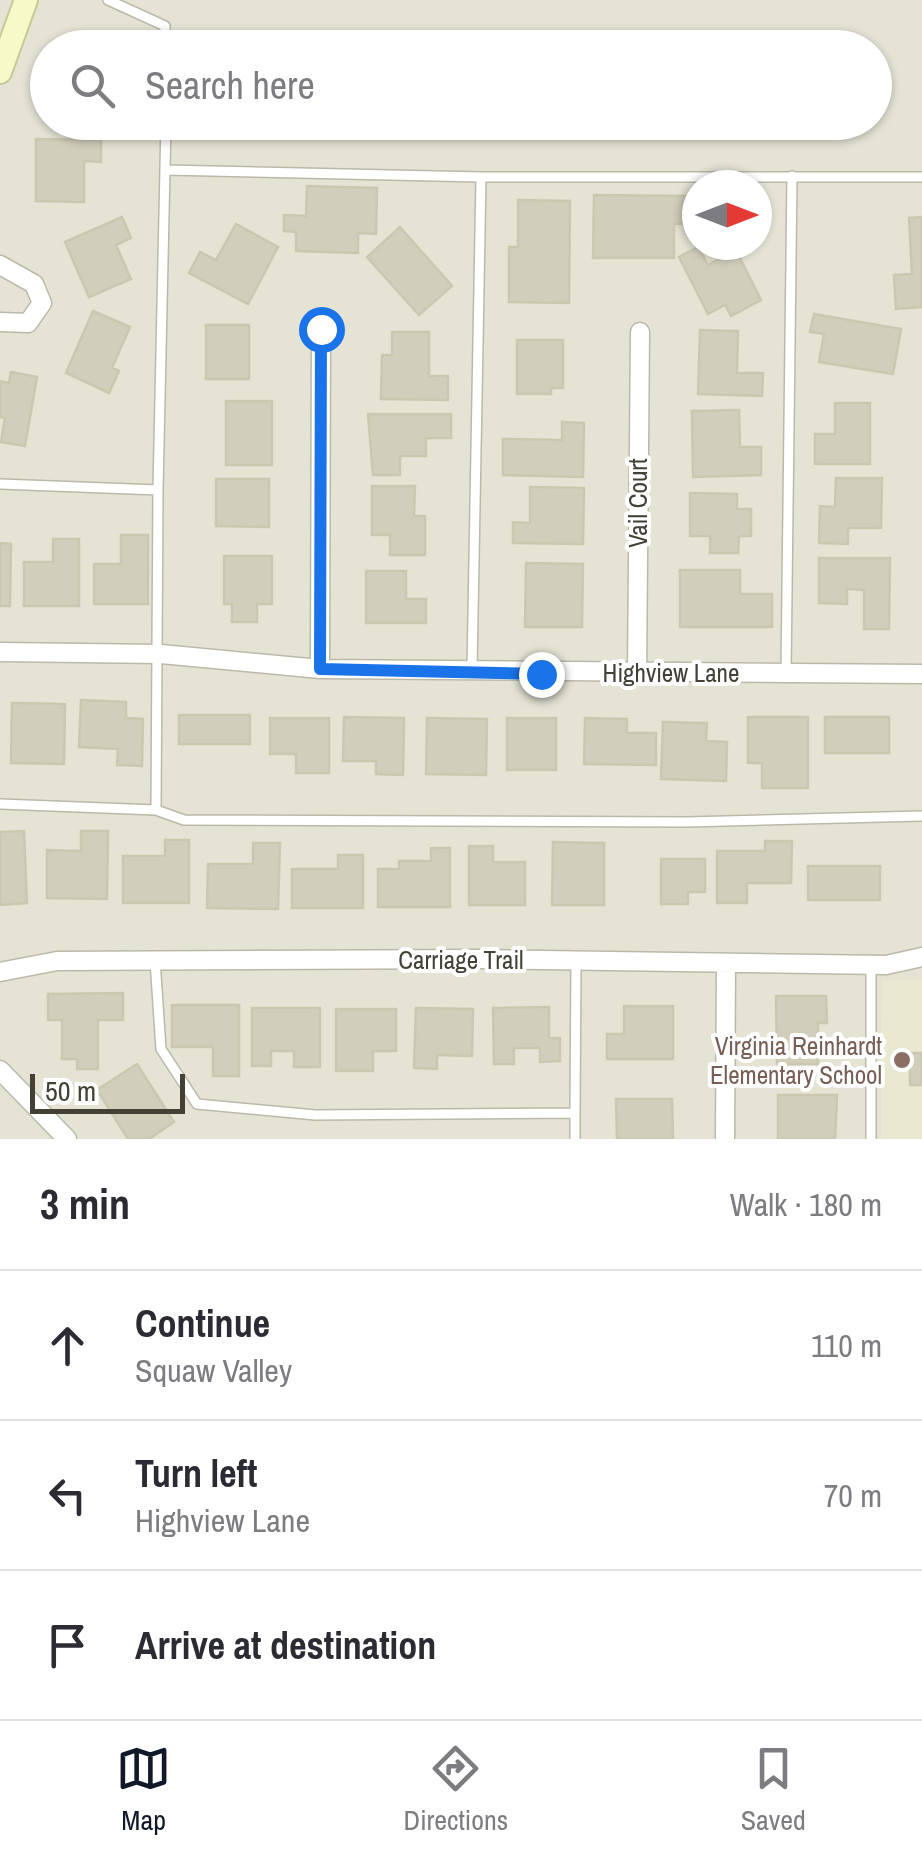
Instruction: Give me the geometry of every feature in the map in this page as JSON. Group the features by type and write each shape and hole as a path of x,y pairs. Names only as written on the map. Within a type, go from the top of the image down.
{"main road":[{"path":"0,72 5,38 26,0"}],"street":[{"path":"0,265 34,284 42,303 28,322 0,322"},
{"path":"320,669 321,329"},
{"name":"Vail Court","path":"637,673 640,332"},
{"name":"Highview Lane","path":"0,652 160,654 320,669 922,674"},
{"name":"Carriage Trail","path":"0,972 57,961 871,965 922,957"},
{"path":"725,1139 726,963"},
{"path":"0,1070 66,1139"}],"lane":[{"path":"108,0 165,26 165,30"},
{"path":"156,810 166,140"},
{"path":"166,170 482,177 922,177"},
{"path":"786,674 792,176"},
{"path":"472,671 482,177"},
{"path":"0,484 158,490"},
{"path":"0,804 156,810 184,820 400,823 922,816"},
{"path":"155,960 160,1049 196,1104 314,1115 575,1113"},
{"path":"574,1139 576,961"},
{"path":"871,965 872,1139"}],"shaded area":[{"path":"0,0 922,0 922,980 882,980 881,1139 0,1139"},
{"name":"Virginia Reinhardt Elementary School","path":"882,980 922,980 922,1139 881,1139"}],"building":[{"path":"36,140 101,140 101,162 84,161 84,202 36,201"},
{"path":"307,186 377,188 376,234 358,233 358,253 296,251 296,232 284,231 284,215 306,216"},
{"path":"594,195 682,196 682,224 674,224 674,258 593,258"},
{"path":"518,200 570,201 569,303 509,302 509,247 518,247"},
{"path":"122,217 131,238 116,245 131,279 89,297 65,242"},
{"path":"922,217 922,307 896,309 894,275 912,274 909,218"},
{"path":"236,224 278,247 248,304 189,273 200,252 216,260"},
{"path":"400,227 452,286 419,315 367,257"},
{"path":"679,257 705,260 708,265 717,260 741,260 761,300 731,316 725,305 708,314"},
{"path":"93,311 130,327 112,368 119,371 109,393 66,373"},
{"path":"814,314 901,329 893,374 819,362 824,334 810,332"},
{"path":"206,325 249,325 249,379 206,379"},
{"path":"700,330 738,331 737,373 763,373 762,396 698,394"},
{"path":"392,332 429,332 429,376 448,376 448,400 381,399 382,355 392,355"},
{"path":"517,340 563,340 563,388 551,388 551,394 517,394"},
{"path":"11,372 37,377 25,446 1,442 5,418 0,417 0,381 9,383"},
{"path":"226,401 272,401 272,465 226,465"},
{"path":"835,403 870,403 870,464 815,464 815,434 835,434"},
{"path":"739,410 740,447 761,447 761,475 693,477 692,411"},
{"path":"368,414 451,414 451,438 426,438 426,456 400,456 400,475 373,475"},
{"path":"562,422 584,423 583,477 503,475 503,439 562,440"},
{"path":"836,478 882,478 881,528 848,528 848,544 819,543 820,506 835,507"},
{"path":"216,479 269,479 269,527 216,526"},
{"path":"372,486 415,486 414,516 425,516 425,555 390,555 390,535 372,535"},
{"path":"530,487 584,488 583,544 513,543 513,522 530,523"},
{"path":"690,493 737,494 737,509 751,509 751,536 739,536 738,553 710,553 710,536 690,536"},
{"path":"121,535 148,535 148,604 94,604 94,564 121,564"},
{"path":"53,539 79,539 79,606 24,606 24,562 53,562"},
{"path":"0,543 11,544 10,606 0,606"},
{"path":"224,556 272,556 272,604 257,604 257,622 232,622 232,604 224,604"},
{"path":"819,558 890,558 889,629 864,629 864,590 847,589 847,604 819,603"},
{"path":"526,563 583,564 582,627 525,627"},
{"path":"680,570 740,570 740,594 772,594 772,627 680,627"},
{"path":"366,571 406,571 406,599 426,599 426,623 366,623"},
{"path":"81,700 126,702 126,718 143,719 142,766 117,765 118,749 79,747"},
{"path":"12,703 65,704 64,764 11,763"},
{"path":"179,715 250,715 250,744 179,744"},
{"path":"344,717 404,718 403,775 376,774 376,761 343,761"},
{"path":"748,717 808,717 808,788 762,788 762,763 748,763"},
{"path":"825,717 889,717 889,753 825,753"},
{"path":"270,718 329,718 329,773 296,773 296,754 270,754"},
{"path":"427,718 487,719 486,775 426,774"},
{"path":"507,718 556,718 556,770 507,770"},
{"path":"585,718 627,719 627,733 656,733 656,765 584,764"},
{"path":"663,722 707,723 706,741 727,742 726,781 661,779"},
{"path":"24,831 27,903 0,905 0,832"},
{"path":"81,831 108,831 107,899 47,898 47,850 81,851"},
{"path":"165,840 189,840 189,903 123,903 123,856 165,856"},
{"path":"765,841 792,841 791,883 747,883 747,903 717,903 717,851 765,851"},
{"path":"553,842 604,843 604,905 552,905"},
{"path":"253,843 280,843 278,909 207,908 208,864 253,864"},
{"path":"469,846 493,846 493,862 525,862 525,905 469,905"},
{"path":"431,848 450,848 450,907 378,907 378,869 399,869 399,861 431,861"},
{"path":"338,855 363,855 363,908 292,908 292,869 338,869"},
{"path":"661,859 705,859 705,892 688,892 688,904 661,904"},
{"path":"808,866 880,866 880,900 808,900"},
{"path":"123,993 123,1020 98,1020 98,1069 77,1069 77,1059 62,1059 62,1020 48,1020 48,994"},
{"path":"776,996 826,996 827,1023 818,1023 818,1064 777,1064"},
{"path":"172,1005 239,1005 239,1076 213,1076 213,1047 172,1047"},
{"path":"624,1006 673,1006 673,1059 607,1059 607,1034 624,1034"},
{"path":"549,1007 549,1038 560,1038 560,1061 540,1062 540,1048 514,1048 514,1064 494,1064 493,1008"},
{"path":"252,1008 320,1008 320,1067 294,1067 294,1051 271,1051 271,1066 252,1066"},
{"path":"416,1008 473,1009 472,1056 437,1055 437,1069 414,1068"},
{"path":"336,1009 396,1009 396,1051 373,1051 373,1071 336,1071"},
{"path":"910,1053 922,1053 922,1085 910,1085"},
{"path":"137,1064 174,1122 149,1139 128,1139 97,1090"},
{"path":"778,1095 837,1095 835,1139 778,1139"},
{"path":"616,1099 672,1099 673,1139 617,1139"}],"place":[{"name":"Virginia Reinhardt Elementary School","path":"902,1060"}],"route":[{"path":"321,329 320,669 541,674"}]}
